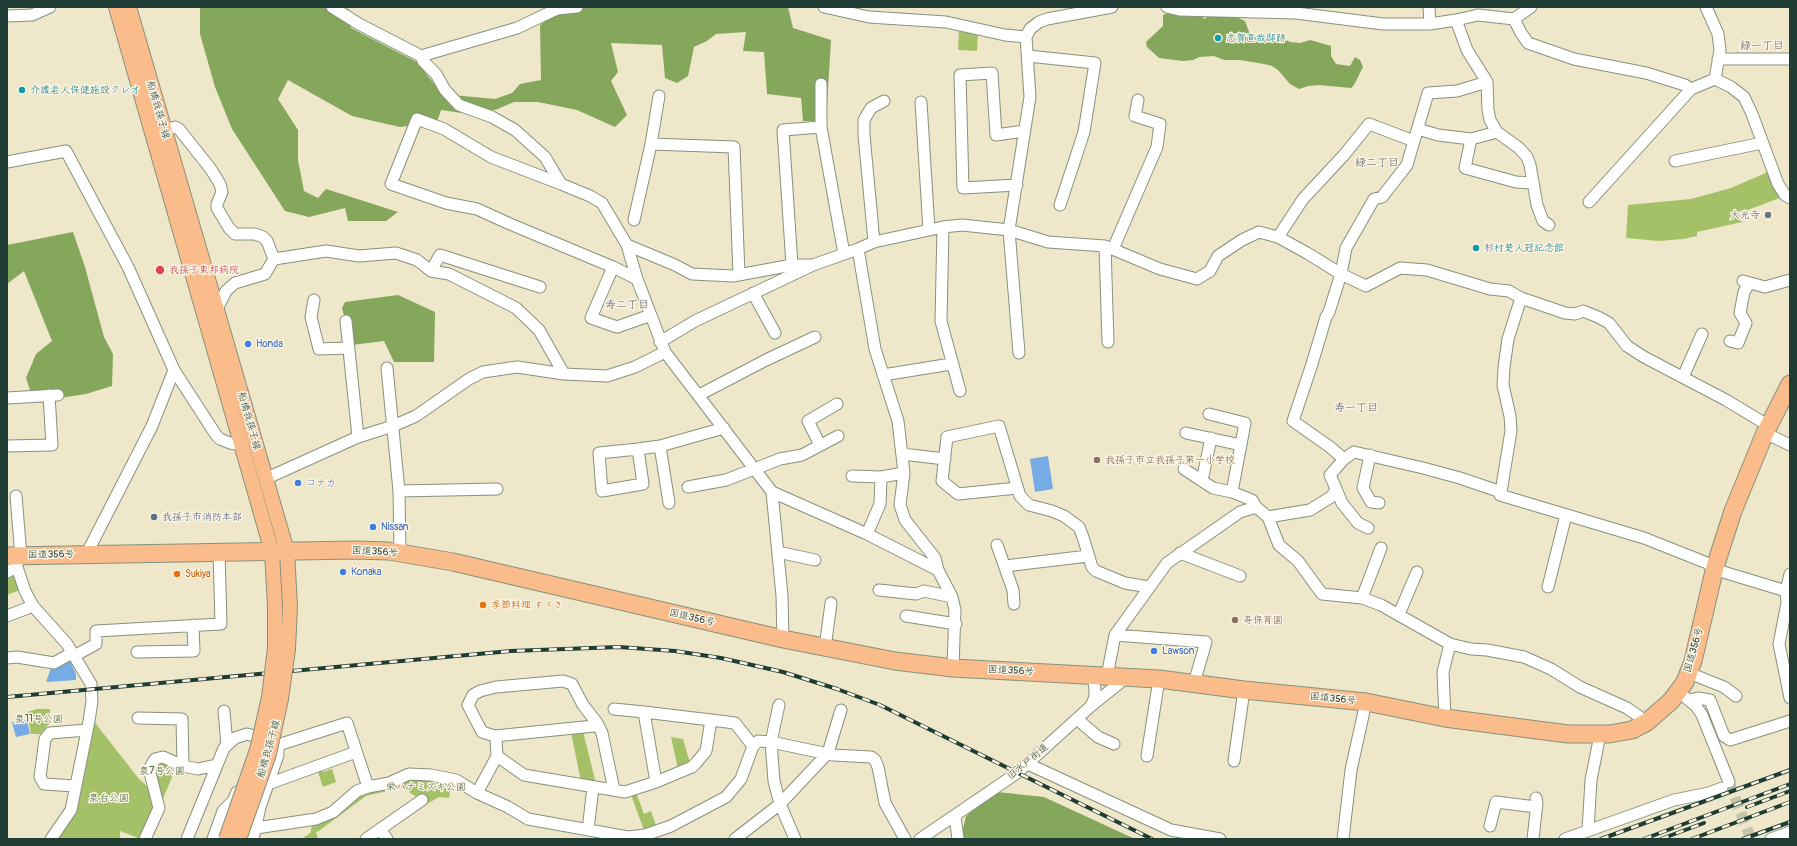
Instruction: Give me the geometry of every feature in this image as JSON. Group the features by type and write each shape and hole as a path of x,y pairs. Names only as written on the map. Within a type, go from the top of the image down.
{"highway":[{"name":"国道356号","path":"15,559 86,555 219,552 356,550 400,553 453,562 783,639 895,661 953,668 1159,679 1244,690 1366,702 1445,718 1568,734 1600,735 1632,730 1647,722 1666,706 1684,696 1715,567 1745,479 1790,384"}],"main road":[{"name":"船橋我孫子線","path":"116,7 216,309 266,479 280,552 275,606 281,649 282,699 269,754 239,839"},
{"name":"船橋我孫子線","path":"129,7 158,132 208,326 242,445 280,552"},
{"name":"船橋我孫子線","path":"226,839 257,750 281,649"}],"street":[{"path":"7,16 23,11 32,15 50,7"},
{"path":"332,7 359,24 421,56 423,61 436,74 445,90 459,106 492,117 515,130 545,157 561,184"},
{"path":"421,56 517,28 557,9 578,7"},
{"path":"824,7 946,22 1005,35 1026,37"},
{"path":"1020,353 1009,230 1030,97 1026,37 1030,30 1039,22 1047,19 1112,7"},
{"path":"1167,7 1179,10 1296,13 1383,24 1430,24 1478,15 1514,19 1531,7"},
{"path":"1429,7 1430,24"},
{"path":"1706,7 1718,34 1720,50 1714,79"},
{"path":"1514,19 1520,33 1528,43 1540,48 1574,59 1646,73 1685,85 1691,89"},
{"path":"1456,20 1467,50 1487,82 1488,110 1490,120 1497,132 1519,148 1527,157 1539,210 1543,221 1549,225"},
{"path":"1028,56 1095,63 1084,132 1060,205"},
{"path":"1718,59 1790,59"},
{"path":"1017,185 964,188 960,75 992,73 996,135 1024,131"},
{"path":"1589,202 1691,89 1714,79 1731,87 1744,97 1752,114 1778,184 1785,195 1790,198"},
{"path":"1344,459 1293,420 1341,274 1346,248 1374,199 1382,197 1407,165 1428,93 1457,91 1487,82"},
{"path":"821,84 821,127 844,254"},
{"path":"634,220 651,144 659,96"},
{"path":"1108,342 1109,248 1157,147 1160,124 1135,116 1138,100"},
{"path":"874,242 864,135 864,120 871,108 884,101"},
{"path":"921,102 929,230"},
{"path":"637,279 613,267 510,224 477,208 446,204 391,184 417,119 444,128 491,157 590,196 602,203 627,245 637,279 665,352 772,492 867,534 938,570"},
{"path":"1278,237 1303,198 1344,155 1369,124 1414,141"},
{"path":"158,132 175,127 179,129 210,168 220,184 222,192 217,208 229,228 235,234 255,234 263,237 267,241 274,259"},
{"path":"792,265 783,130 821,127"},
{"path":"1418,129 1438,135 1471,139 1497,132"},
{"path":"1471,139 1465,168 1516,182 1533,183"},
{"path":"1675,162 1762,143"},
{"path":"651,144 734,146 739,274"},
{"path":"7,162 66,151 128,267 174,370 216,435 220,439 230,443 242,445"},
{"path":"660,342 695,321 813,265 874,242 943,227 962,225 1009,230 1048,242 1109,248 1160,269 1197,278 1210,271 1218,256 1259,232 1278,237 1307,252 1341,274 1366,286 1400,268 1427,270 1490,289 1509,291 1521,298 1565,313 1576,314 1583,311 1598,317 1609,323 1627,346 1726,400 1790,445"},
{"path":"943,227 940,321 951,364 960,390"},
{"path":"627,245 675,265 692,274 733,276 792,265 813,265"},
{"path":"858,249 875,349 898,421 904,473 900,505 905,520 936,558 938,570 952,597 956,610 953,668"},
{"path":"274,259 326,251 359,256 396,253 417,260 431,271 449,274 516,308 540,330 564,374"},
{"path":"431,271 440,255 540,287"},
{"path":"208,326 226,291 235,283 265,274 274,259"},
{"path":"613,267 591,318 617,327 652,315"},
{"path":"1738,343 1746,323 1740,313 1746,282 1765,287 1789,283"},
{"path":"753,293 775,334"},
{"path":"1521,298 1508,340 1504,367 1503,385 1510,416 1511,431 1500,495 1644,538 1715,567 1720,571 1786,591"},
{"path":"314,300 311,317 319,349 348,348"},
{"path":"346,321 358,437"},
{"path":"1683,377 1702,334"},
{"path":"699,395 766,360 815,337"},
{"path":"266,479 358,437 393,426 416,416 469,379 483,372 517,367 564,374 607,376 635,367 665,352"},
{"path":"883,375 951,364"},
{"path":"387,368 400,491 400,553"},
{"path":"86,555 152,426 174,370"},
{"path":"7,398 54,395 52,445 7,446"},
{"path":"820,445 808,421 837,404"},
{"path":"1209,414 1245,423 1232,492"},
{"path":"1016,488 958,494 942,481 947,437 999,426 1016,488 1020,496 1030,505 1064,516 1079,527 1092,567 1104,575 1124,583 1149,587"},
{"path":"638,449 643,484 602,491 599,453 660,446 724,428"},
{"path":"1186,433 1241,445"},
{"path":"688,487 726,480 780,459 802,455 838,436"},
{"path":"1202,481 1211,438"},
{"path":"660,446 669,503"},
{"path":"1368,528 1358,523 1342,503 1332,483 1330,475 1344,459 1354,452 1430,470 1501,492"},
{"path":"902,454 945,459"},
{"path":"1370,455 1363,488 1370,502 1379,503"},
{"path":"1184,469 1213,488 1232,492 1252,500 1256,507 1268,517 1279,544 1298,561 1322,594 1362,598 1399,614 1450,644 1471,649 1487,650 1524,657 1550,669 1580,687 1627,708 1647,722"},
{"path":"852,476 881,477 904,473"},
{"path":"867,534 880,504 881,477"},
{"path":"400,491 497,489"},
{"path":"1268,517 1310,510 1330,497 1336,490"},
{"path":"772,492 778,552 783,639"},
{"path":"16,496 15,559 25,591 33,606 67,644 91,684 92,701 70,810 51,839"},
{"path":"1091,706 1095,697 1095,688 1115,635 1167,564 1180,553 1240,512 1256,507"},
{"path":"1548,587 1566,515"},
{"path":"997,545 1012,590 1014,604"},
{"path":"1362,598 1381,548"},
{"path":"7,658 17,657 54,663 96,644 96,632 221,624 219,552"},
{"path":"778,552 816,560"},
{"path":"1180,553 1240,576"},
{"path":"1005,566 1088,556"},
{"path":"7,572 15,559"},
{"path":"1399,614 1417,572"},
{"path":"1790,574 1786,591 1787,603 1779,644 1790,698"},
{"path":"879,590 916,594 924,591 952,597"},
{"path":"825,648 831,602"},
{"path":"7,616 33,606"},
{"path":"906,616 956,624"},
{"path":"137,652 194,651 193,625"},
{"path":"1115,635 1206,642 1194,683"},
{"path":"1445,718 1443,672 1450,644"},
{"path":"1689,673 1724,687 1736,696"},
{"name":"旧水戸街道","path":"920,839 1028,764 1116,684 1128,677"},
{"path":"1148,756 1159,679"},
{"path":"597,723 594,726 494,736 482,732 468,705 473,695 480,691 496,687 563,681 572,684 583,705 597,723 602,733 614,790"},
{"path":"1234,761 1244,690"},
{"path":"1684,696 1710,700 1724,736 1730,740 1790,721"},
{"path":"1565,839 1674,800 1709,793 1725,785 1702,715 1684,696"},
{"path":"1343,839 1351,770 1366,702"},
{"path":"779,705 771,742 774,781 780,804 795,839"},
{"path":"614,709 734,723 753,746"},
{"path":"735,839 780,804 828,753 841,710"},
{"path":"224,711 227,745"},
{"path":"644,712 656,782"},
{"path":"138,718 182,719 183,766"},
{"path":"1077,719 1098,737 1114,744"},
{"path":"497,756 524,775 630,792 656,782 696,763 706,750 711,720"},
{"path":"187,839 224,748 235,738 241,736 248,734 278,745 347,723 368,787"},
{"path":"76,786 44,784 40,777 45,739 50,733 87,730"},
{"path":"1588,830 1591,780 1600,735"},
{"path":"477,793 497,756 496,739 494,736"},
{"path":"213,839 223,811 234,801 257,737"},
{"path":"256,828 316,819 333,812 357,791 368,787 389,783 410,774 432,774 456,780 477,793 508,807 528,820 628,837 645,836 671,826 726,797 741,779 753,746 758,742 771,742 828,753 871,757 875,760 885,803 905,839"},
{"path":"253,839 278,754 278,745"},
{"path":"268,784 356,752"},
{"path":"145,839 159,808 149,769 155,759 163,757 183,766 198,769 216,765"},
{"path":"1028,764 1170,830 1220,839"},
{"path":"588,830 593,787"},
{"path":"366,839 422,800"},
{"path":"1490,826 1496,802 1536,802 1533,839"},
{"path":"955,816 958,839"},
{"path":"380,829 388,839"},
{"path":"1771,839 1790,832"}],"green space":[{"path":"200,7 340,7 349,9 351,28 417,62 442,94 495,99 512,93 520,84 541,80 540,25 555,13 578,7 788,7 793,28 831,40 826,121 803,121 801,98 767,94 764,52 743,51 746,32 716,34 707,41 694,47 688,76 677,83 665,78 662,45 611,43 618,72 611,81 627,115 615,127 577,110 538,102 514,102 495,110 469,114 441,110 437,122 400,127 352,116 288,80 278,99 298,130 298,160 304,191 318,198 326,189 398,212 386,221 348,221 345,208 309,217 285,211 232,129 215,87 200,34"},
{"path":"1168,13 1201,14 1204,19 1209,16 1234,16 1245,21 1249,32 1254,36 1284,39 1290,42 1300,43 1310,40 1321,43 1331,46 1331,56 1336,64 1350,66 1355,57 1360,60 1363,67 1351,88 1319,85 1299,89 1290,84 1278,70 1272,66 1264,64 1240,60 1224,60 1214,56 1199,57 1193,60 1183,61 1159,58 1147,47 1146,42 1163,26 1163,15"},
{"path":"959,31 978,34 977,51 958,50"},
{"path":"1770,171 1782,197 1740,213 1742,222 1697,232 1697,236 1683,239 1659,241 1626,238 1628,205 1691,199 1731,188"},
{"path":"73,232 85,267 104,337 113,354 112,386 86,394 34,402 26,378 36,354 52,341 24,271 7,284 7,245"},
{"path":"398,295 435,312 434,362 394,362 384,341 352,345 342,308 345,302"},
{"path":"7,575 15,575 20,590 7,595"},
{"name":"泉11号公園","path":"37,709 50,709 50,723 40,734 31,734 27,712"},
{"name":"泉台公園","path":"89,715 139,779 155,793 149,769 155,759 178,763 159,808 141,839 120,831 120,839 51,839 71,810"},
{"path":"582,727 597,788 581,781 570,728"},
{"path":"671,737 683,739 690,763 678,769"},
{"path":"321,765 323,772 332,769 336,782 323,787 316,766"},
{"name":"栄ハナミズキ公園","path":"409,774 452,779 449,798 439,797 427,804 406,790 404,787 366,796 316,833 318,837 315,839 302,839 311,832 312,820 357,791"},
{"path":"635,790 644,814 651,811 657,828 645,833 630,792"},
{"path":"997,792 1044,797 1135,839 963,839 962,833 966,816"}],"water":[{"path":"1048,456 1053,489 1035,492 1030,459"},
{"path":"69,659 76,674 76,680 46,682 51,668"},
{"path":"27,720 30,734 16,737 12,722"}],"tunnel":[{"path":"1729,782 1751,839"}],"railway":[{"path":"7,697 511,651 619,647 675,651 721,658 783,672 837,689 880,705 1152,839"},
{"path":"1601,839 1790,770"},
{"path":"1644,839 1790,784"},
{"path":"1747,807 1790,791"},
{"path":"1692,839 1790,802"},
{"path":"1743,839 1790,822"},
{"path":"1661,839 1704,823"}],"place":[{"name":"志賀直哉邸跡","path":"1218,38"},
{"name":"介護老人保健施設クレオ","path":"22,90"},
{"name":"大光寺","path":"1768,215"},
{"name":"杉村楚人冠記念館","path":"1476,248"},
{"name":"我孫子東邦病院","path":"160,270"},
{"name":"Honda","path":"248,344"},
{"name":"我孫子市立我孫子第一小学校","path":"1097,460"},
{"name":"コナカ","path":"298,483"},
{"name":"我孫子市消防本部","path":"154,517"},
{"name":"Nissan","path":"373,527"},
{"name":"Konaka","path":"343,572"},
{"name":"Sukiya","path":"177,574"},
{"name":"季節料理 すゞき","path":"483,605"},
{"name":"寿保育園","path":"1235,620"},
{"name":"Lawson","path":"1154,651"}],"district":[{"name":"緑一丁目","path":"1762,46"},
{"name":"緑二丁目","path":"1377,163"},
{"name":"寿二丁目","path":"627,305"},
{"name":"寿一丁目","path":"1356,408"}],"park label":[{"name":"泉7号公園","path":"162,771"}]}
